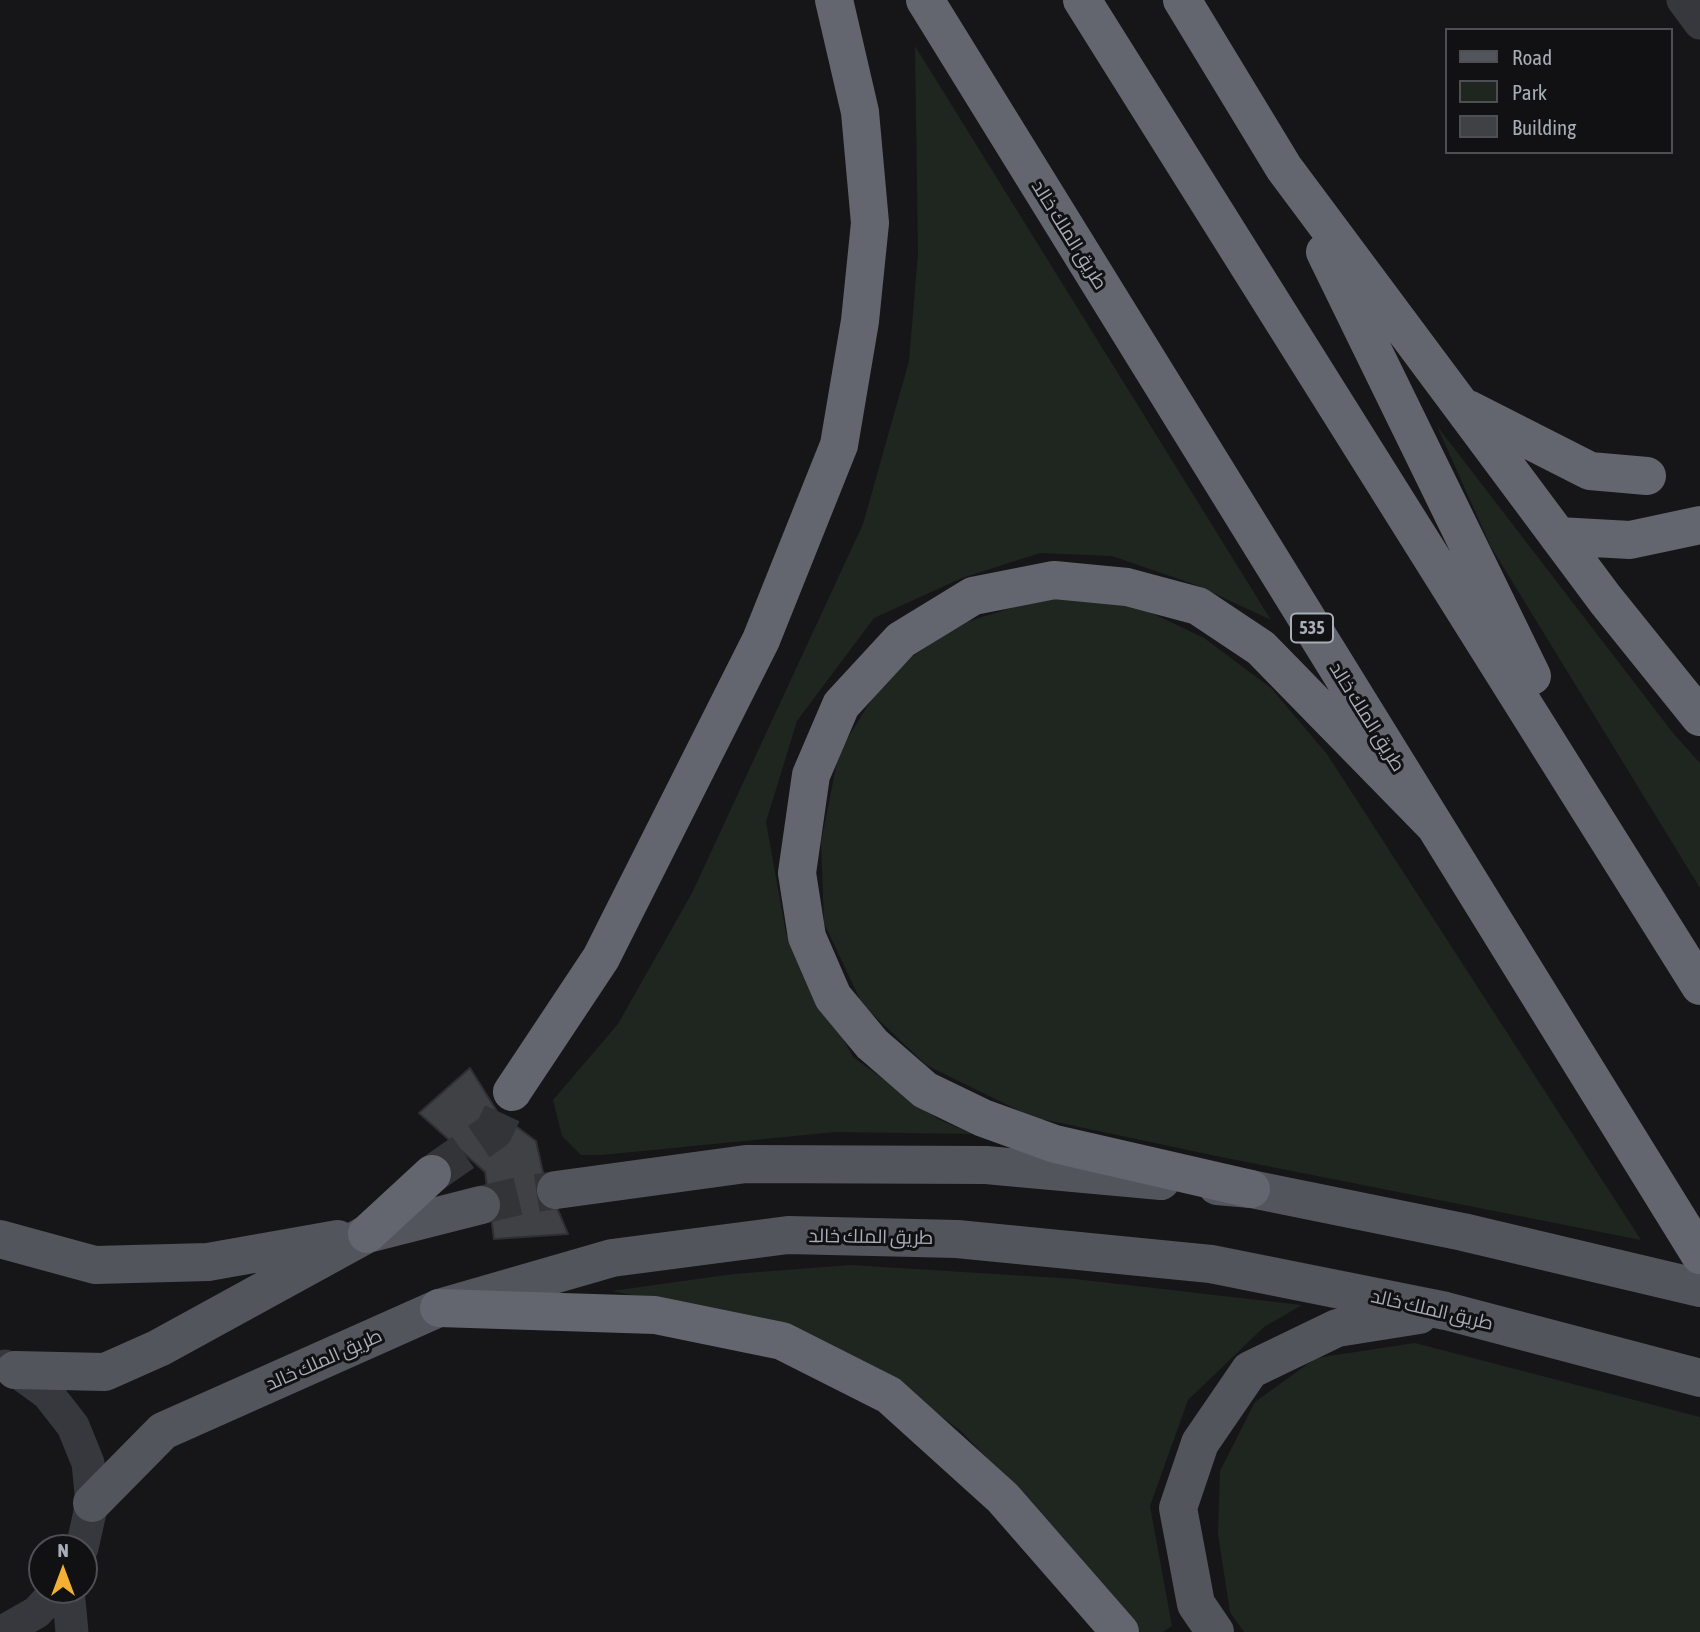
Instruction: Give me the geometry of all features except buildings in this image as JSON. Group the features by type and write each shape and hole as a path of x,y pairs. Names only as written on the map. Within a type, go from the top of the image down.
{"highway":[{"path":"512,1092 601,958 761,640 839,445 860,321 870,223 860,112 834,0"},
{"name":"طريق الملك خالد","path":"925,0 1700,1255"},
{"path":"1082,0 1700,986"},
{"path":"1182,0 1284,168 1620,856"},
{"path":"1284,168 1558,536 1700,717"},
{"path":"1460,404 1590,471 1647,476"},
{"path":"1558,536 1630,540 1700,525"},
{"path":"1251,1189 1055,1144 983,1118 925,1090 872,1044 833,997 807,937 797,873 811,775 841,705 901,640 973,596 1054,580 1127,587 1198,606 1261,648 1433,824"},
{"path":"367,1234 432,1174"},
{"path":"439,1308 655,1315 782,1341 889,1395 1003,1498 1120,1632"}],"main road":[{"path":"556,1191 746,1164 986,1165 1251,1189 1463,1232 1700,1288"},
{"path":"0,1239 95,1265 208,1262 367,1234 481,1205"},
{"path":"8,1367 104,1372 159,1348 367,1234"},
{"name":"طريق الملك خالد","path":"92,1503 163,1431 439,1308 612,1258 788,1235 957,1239 1211,1264 1446,1311 1700,1378"},
{"path":"1215,1632 1195,1604 1178,1508 1200,1443 1250,1370 1337,1328 1446,1311"}],"street":[{"path":"1684,0 1700,23"},
{"path":"8,1367 48,1394 73,1426 88,1463 92,1503 85,1534"},
{"path":"2,1632 37,1612 44,1604"},
{"path":"69,1604 72,1632"}],"green space":[{"path":"915,46 1271,620 1196,585 1112,556 1040,553 962,578 874,618 797,721 766,822 786,933 853,1057 938,1119 973,1134 835,1132 581,1155 562,1136 553,1100 618,1024 692,893 863,524 909,361 918,254"},
{"path":"1437,426 1673,733 1700,763 1700,888 1491,547"},
{"path":"1043,598 1137,606 1204,638 1271,688 1327,754 1641,1240 1032,1117 926,1065 862,1004 824,923 821,842 839,752 888,673 960,624"},
{"path":"851,1265 1075,1279 1302,1305 1264,1327 1188,1400 1150,1506 1172,1626 1163,1632 1140,1632 1066,1541 961,1431 873,1367 771,1325 612,1291 733,1274"},
{"path":"1415,1343 1700,1417 1700,1632 1244,1632 1230,1612 1218,1534 1220,1471 1255,1402 1316,1358"}],"tunnel":[{"path":"432,1174 494,1131 512,1092"},
{"path":"481,1205 556,1190"}]}
